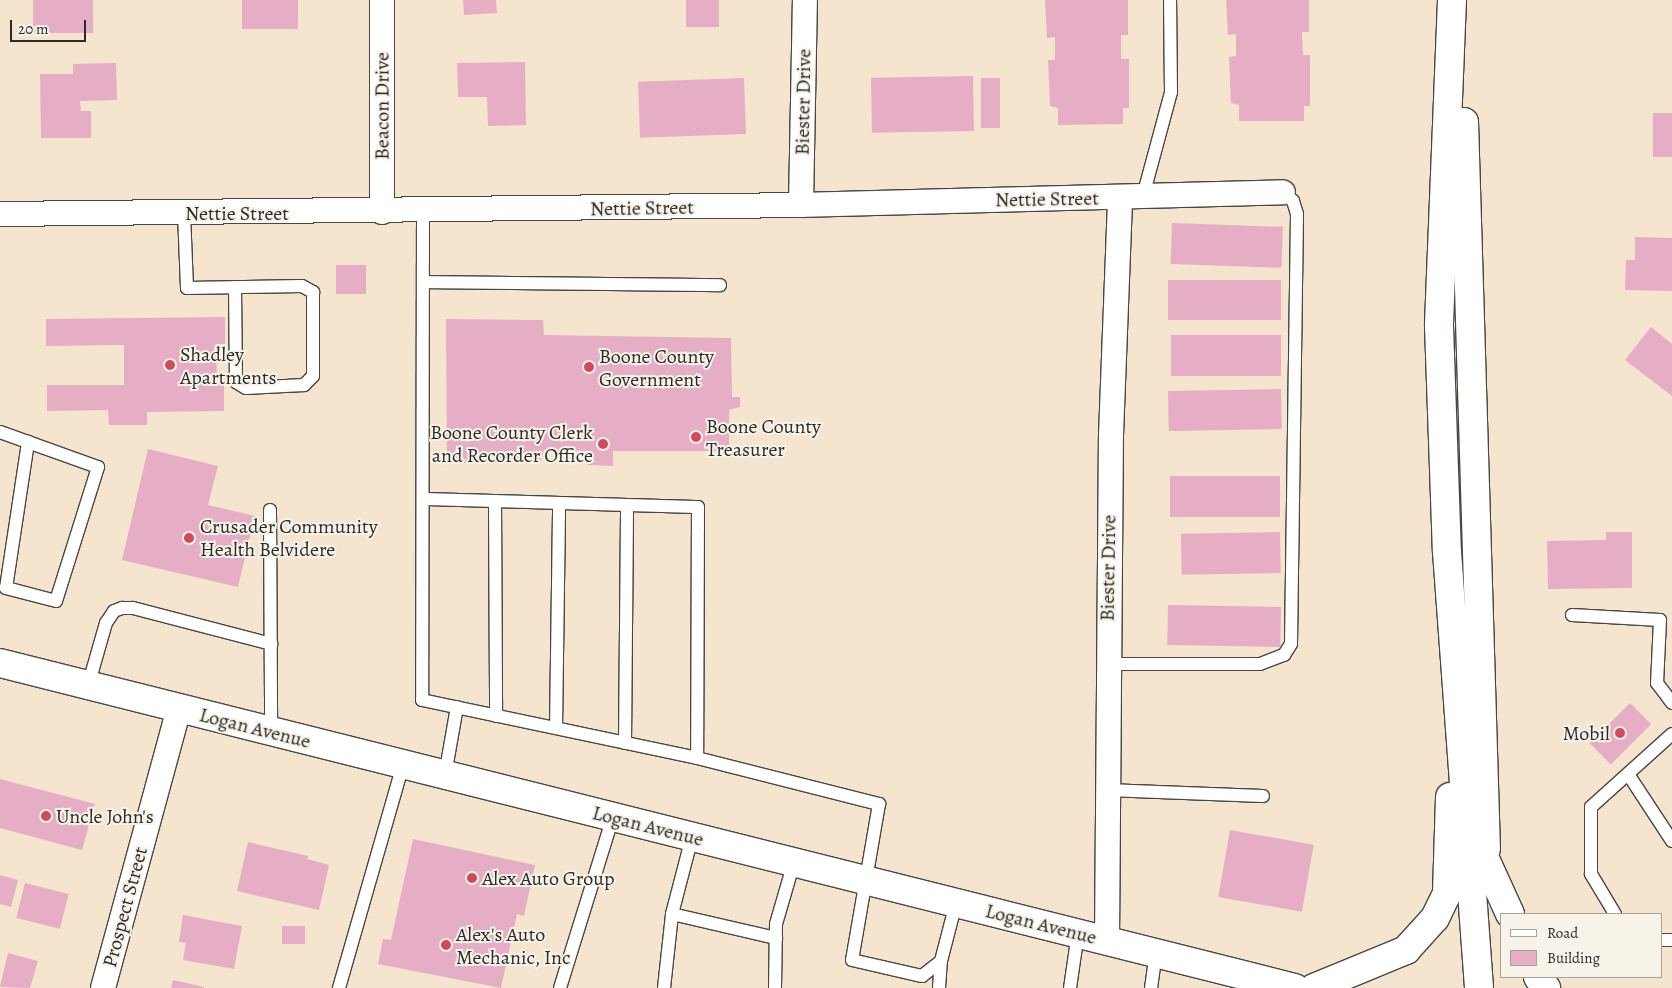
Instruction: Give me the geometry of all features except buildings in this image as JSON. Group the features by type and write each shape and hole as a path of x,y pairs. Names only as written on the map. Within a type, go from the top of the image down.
{"main road":[{"path":"1452,0 1439,326 1447,552 1479,988"},
{"path":"1460,0 1486,861 1484,988"},
{"name":"Logan Avenue","path":"0,663 1156,952 1287,987"},
{"path":"1314,988 1406,950 1435,918 1447,893 1450,796 1461,747"},
{"path":"1486,861 1510,913"}],"street":[{"name":"Beacon Drive","path":"382,0 382,212"},
{"name":"Biester Drive","path":"801,205 804,0"},
{"name":"Nettie Street","path":"0,214 382,212 801,205 1283,192"},
{"name":"Biester Drive","path":"1107,940 1106,664 1110,435 1132,197"},
{"name":"Prospect Street","path":"103,988 179,709"}],"lane":[{"path":"1132,197 1171,92 1170,0"},
{"path":"1106,664 1260,664 1284,655 1291,644 1297,214 1293,201 1283,192"},
{"path":"423,211 424,499 422,700 696,758 879,804 852,960 922,976 941,961"},
{"path":"184,213 187,288 235,287 302,286 313,292 313,376 304,385 246,388 236,382 235,287"},
{"path":"424,282 720,285"},
{"path":"0,432 28,442 98,467 56,601 6,588 28,442"},
{"path":"424,499 698,507 696,758"},
{"path":"495,502 496,716"},
{"path":"556,728 559,503"},
{"path":"625,743 628,505"},
{"path":"270,510 272,732"},
{"path":"88,686 106,623 114,611 122,608 133,608 271,644"},
{"path":"1572,615 1660,620 1657,683 1672,703"},
{"path":"445,775 457,707"},
{"path":"1614,913 1591,874 1591,807 1672,734"},
{"path":"339,988 403,765"},
{"path":"1628,774 1672,841"},
{"path":"1106,790 1263,796"},
{"path":"560,988 612,817"},
{"path":"664,988 672,914 692,837"},
{"path":"775,988 776,924 794,862"},
{"path":"939,988 941,961 956,902"},
{"path":"672,914 776,938"},
{"path":"1070,988 1078,933"},
{"path":"1151,988 1156,952"}],"place":[{"name":"Shadley Apartments","path":"170,365"},
{"name":"Boone County Government","path":"589,367"},
{"name":"Boone County Treasurer","path":"696,437"},
{"name":"Boone County Clerk and Recorder Office","path":"603,444"},
{"name":"Crusader Community Health Belvidere","path":"189,538"},
{"name":"Mobil","path":"1620,733"},
{"name":"Uncle John's","path":"46,816"},
{"name":"Alex Auto Group","path":"472,878"},
{"name":"Alex's Auto Mechanic, Inc","path":"446,945"}]}
